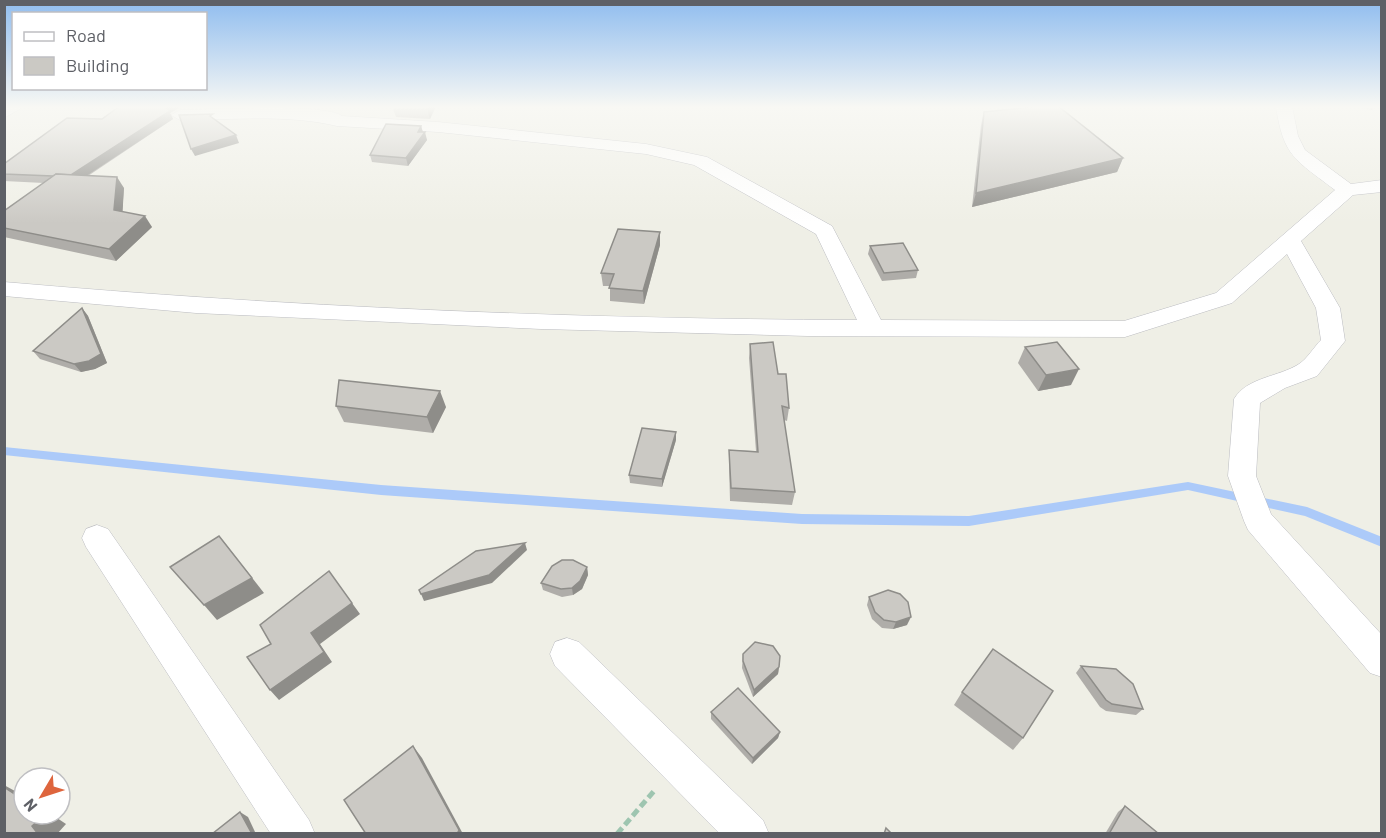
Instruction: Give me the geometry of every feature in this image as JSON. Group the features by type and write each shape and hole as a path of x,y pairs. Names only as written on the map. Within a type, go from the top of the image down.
{"street":[{"path":"609,145 646,149 700,161 825,230 872,327"},
{"path":"1294,145 1298,153 1347,190"},
{"path":"4,289 244,308 541,321 1125,329 1224,298 1347,190 1382,186"},
{"path":"1290,240 1328,308 1333,341 1308,370 1276,382 1247,399 1243,479 1259,521 1382,661"},
{"path":"97,537 295,834"},
{"path":"567,654 749,834"}],"path":[{"path":"617,834 678,764"}],"building":[{"path":"30,145 117,145 71,175 4,174 4,164"},
{"path":"190,145 204,145 191,149"},
{"path":"375,145 415,145 406,158 370,155"},
{"path":"981,145 1107,145 1123,158 976,193"},
{"path":"56,174 117,177 114,210 145,216 109,249 4,228 4,211"},
{"path":"618,229 660,232 643,291 609,288 614,274 601,273"},
{"path":"903,243 918,270 884,273 870,246"},
{"path":"82,308 101,354 89,361 74,364 33,351"},
{"path":"773,342 778,374 786,374 789,408 782,406 795,492 731,488 729,450 758,452 750,344"},
{"path":"1057,342 1079,369 1046,375 1025,347"},
{"path":"339,380 440,391 427,417 336,406"},
{"path":"642,428 676,432 662,479 629,475"},
{"path":"219,536 252,578 204,605 170,567"},
{"path":"525,543 489,575 421,594 419,590 476,551"},
{"path":"562,560 573,560 587,567 580,581 572,588 561,589 541,583 552,566"},
{"path":"329,571 352,603 311,633 324,652 270,690 247,657 271,644 260,625"},
{"path":"888,590 900,594 908,602 911,617 896,622 884,620 875,612 869,597"},
{"path":"755,642 773,646 780,656 779,667 754,690 743,661 743,654"},
{"path":"993,649 1053,691 1023,738 962,692"},
{"path":"1081,666 1116,669 1133,684 1143,709 1112,704 1106,700"},
{"path":"738,688 780,732 753,758 711,712"},
{"path":"413,746 459,830 457,834 366,834 344,800"},
{"path":"4,787 12,792 12,826 32,826 38,834 4,834"},
{"path":"1125,806 1159,834 1109,834"},
{"path":"240,812 252,834 212,834"},
{"path":"886,828 892,834 884,834"}],"waterway":[{"path":"4,451 381,490 802,519 969,521 1188,486 1307,512 1382,542"}]}
